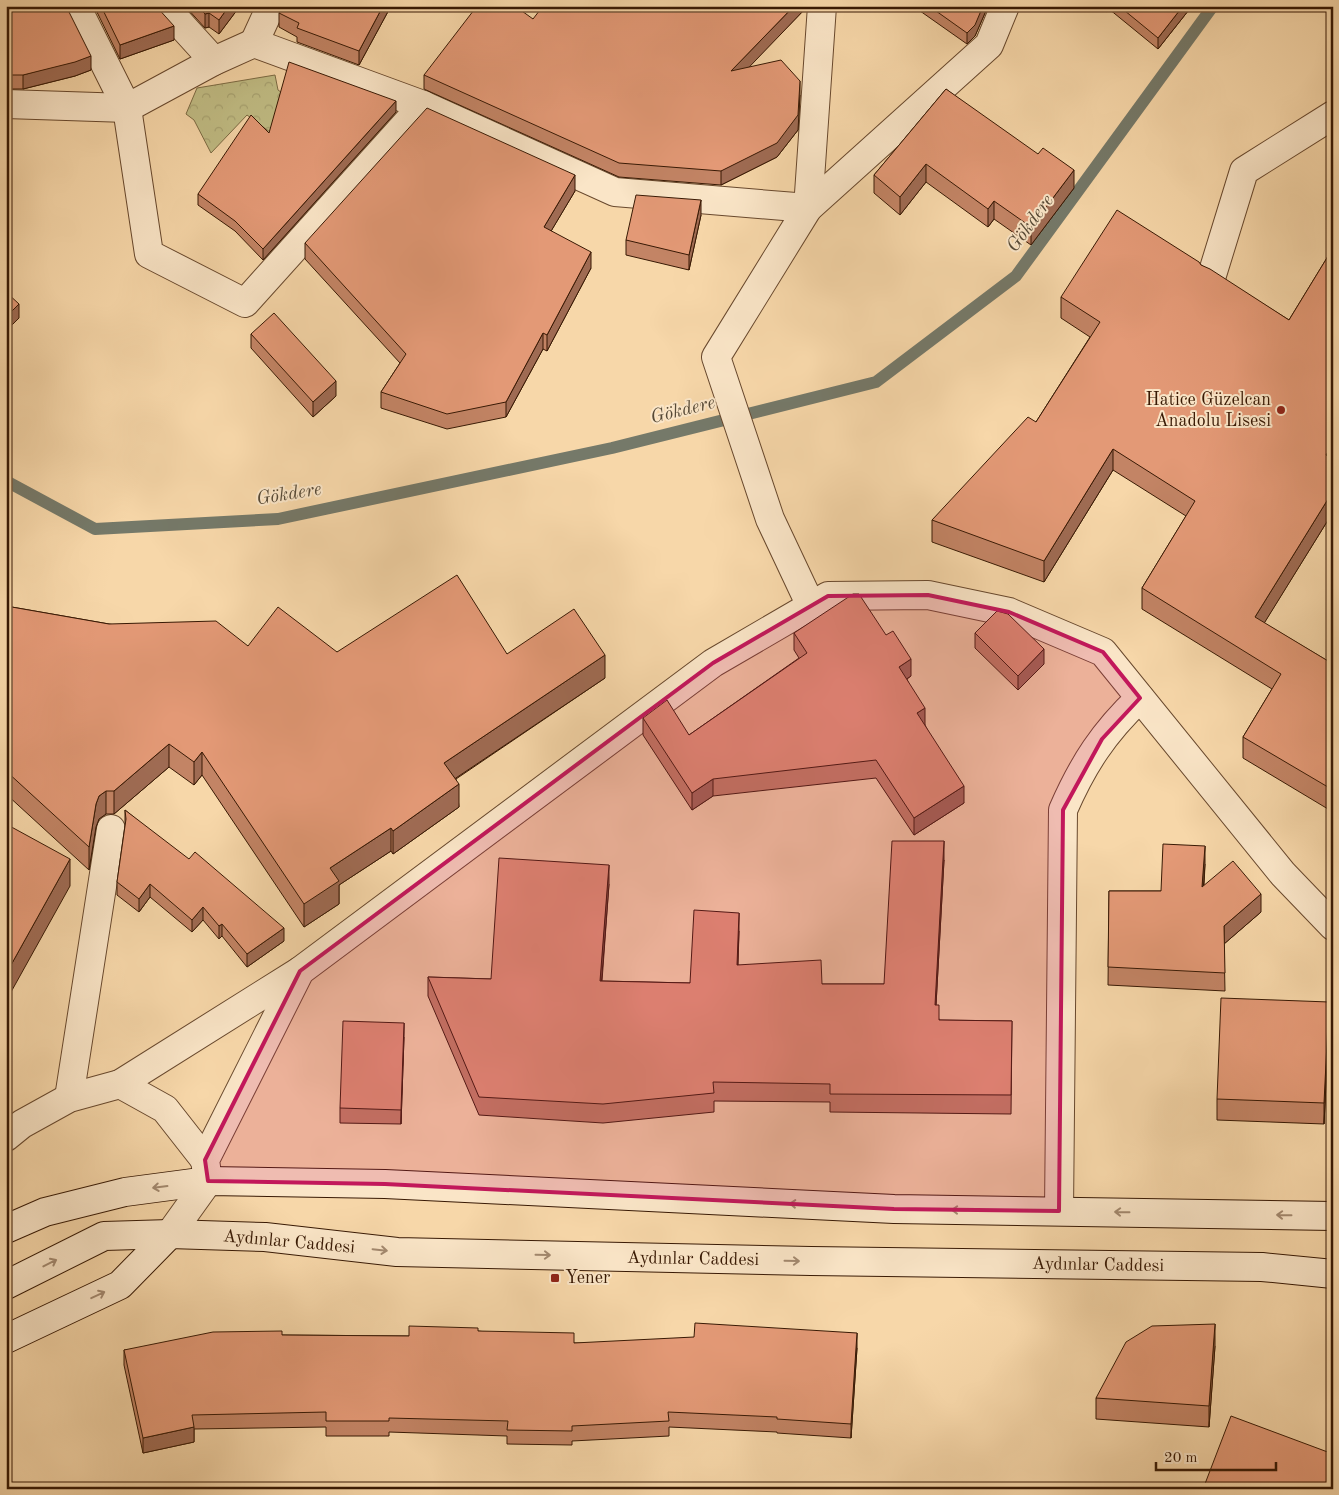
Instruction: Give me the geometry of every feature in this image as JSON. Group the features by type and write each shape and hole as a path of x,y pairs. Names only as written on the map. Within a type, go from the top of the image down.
{"street":[{"path":"76,6 127,108 149,254 245,303 423,105"},
{"path":"164,6 214,61"},
{"path":"6,104 127,108 214,61 254,43 271,6"},
{"path":"808,208 822,6"},
{"path":"810,606 770,520 716,357 808,208 989,45 1005,6"},
{"path":"254,43 423,105 615,192 808,208"},
{"path":"1212,275 1244,171 1333,115"},
{"path":"6,1137 22,1124 69,1098 120,1084 300,971 713,663 828,596 928,595 1010,612 1103,652 1283,874 1333,926"},
{"path":"1059,1211 1064,810 1086,762 1120,717 1140,698"},
{"path":"69,1098 111,829"},
{"path":"6,1339 120,1285 170,1234 207,1171 300,971"},
{"path":"120,1084 165,1109 207,1171"},
{"path":"6,1229 45,1212 207,1171 386,1184 894,1208 1333,1216"},
{"name":"Aydınlar Caddesi","path":"6,1285 104,1236 170,1234 265,1237 397,1252 811,1261 1262,1267 1333,1274"}],"highlighted area":[{"path":"928,595 1009,612 1103,652 1140,698 1102,739 1063,810 1059,1211 894,1209 385,1184 208,1181 205,1160 300,971 713,663 828,596"}],"green space":[{"path":"275,75 278,90 321,120 297,152 247,115 211,153 194,120 186,114 197,88"}],"building":[{"path":"6,6 66,6 91,56 23,75 6,75"},
{"path":"101,6 156,6 174,26 120,45"},
{"path":"198,6 229,6 219,20 209,13 205,14"},
{"path":"282,6 383,6 359,51 297,28 299,23 279,13"},
{"path":"477,6 515,6 533,19 543,6 794,6 731,71 781,60 800,81 798,115 777,143 721,171 619,163 424,75"},
{"path":"929,6 983,6 975,25 967,33"},
{"path":"1119,6 1183,6 1158,38"},
{"path":"289,62 396,101 263,249 235,221 198,194 251,115 269,133"},
{"path":"946,89 1038,154 1043,148 1074,170 1031,227 994,201 988,209 926,164 900,197 874,175"},
{"path":"427,108 575,175 544,227 591,252 547,335 543,333 506,402 447,414 381,392 406,354 305,243"},
{"path":"636,195 701,200 689,255 626,240"},
{"path":"1117,210 1289,320 1333,248 1333,444 1326,455 1333,460 1333,491 1255,617 1333,664 1333,790 1243,737 1281,674 1142,588 1195,501 1113,449 1044,561 932,520 1028,417 1036,422 1100,322 1061,297"},
{"path":"6,292 19,304 6,317"},
{"path":"274,313 336,381 313,402 251,334"},
{"path":"457,575 507,654 574,609 605,655 444,763 459,784 393,831 391,828 330,868 339,881 304,904 202,752 194,762 169,744 114,791 106,791 99,796 89,847 6,771 6,606 109,624 216,621 248,646 278,607 337,652"},
{"path":"853,594 859,594 886,635 893,631 911,659 899,667 925,708 917,713 964,786 914,818 876,760 713,779 692,793 643,718 667,700 689,735 807,653 794,633"},
{"path":"997,611 1008,614 1044,649 1018,676 975,633"},
{"path":"125,810 189,859 195,852 284,928 247,954 222,924 219,926 203,907 192,920 150,884 139,899 117,882 126,819"},
{"path":"6,824 70,859 6,974"},
{"path":"892,841 944,841 935,1005 939,1005 939,1020 1012,1021 1011,1095 830,1094 830,1084 713,1082 714,1093 603,1104 479,1097 428,977 491,979 499,858 609,865 600,981 690,983 694,910 739,913 737,965 821,960 822,984 884,984"},
{"path":"1163,844 1205,846 1202,887 1233,861 1261,894 1224,926 1225,973 1108,967 1109,891 1161,891"},
{"path":"1221,998 1329,1002 1324,1103 1217,1099"},
{"path":"343,1021 404,1023 401,1110 340,1108"},
{"path":"695,1323 857,1333 851,1424 777,1419 777,1417 668,1412 669,1421 572,1426 572,1431 507,1430 508,1421 389,1418 389,1421 326,1421 326,1412 192,1415 194,1427 143,1438 124,1350 213,1332 282,1331 282,1335 409,1336 409,1326 478,1328 478,1331 574,1333 574,1343 694,1337"},
{"path":"1215,1324 1209,1406 1096,1398 1126,1342 1152,1326"},
{"path":"1231,1416 1333,1454 1333,1489 1203,1489"}],"waterway":[{"name":"Gökdere","path":"6,481 95,529 278,519 612,448 876,382 1016,276 1213,6"}],"place":[{"name":"Hatice Güzelcan Anadolu Lisesi","path":"1281,410"},
{"name":"Yener","path":"555,1278"}]}
